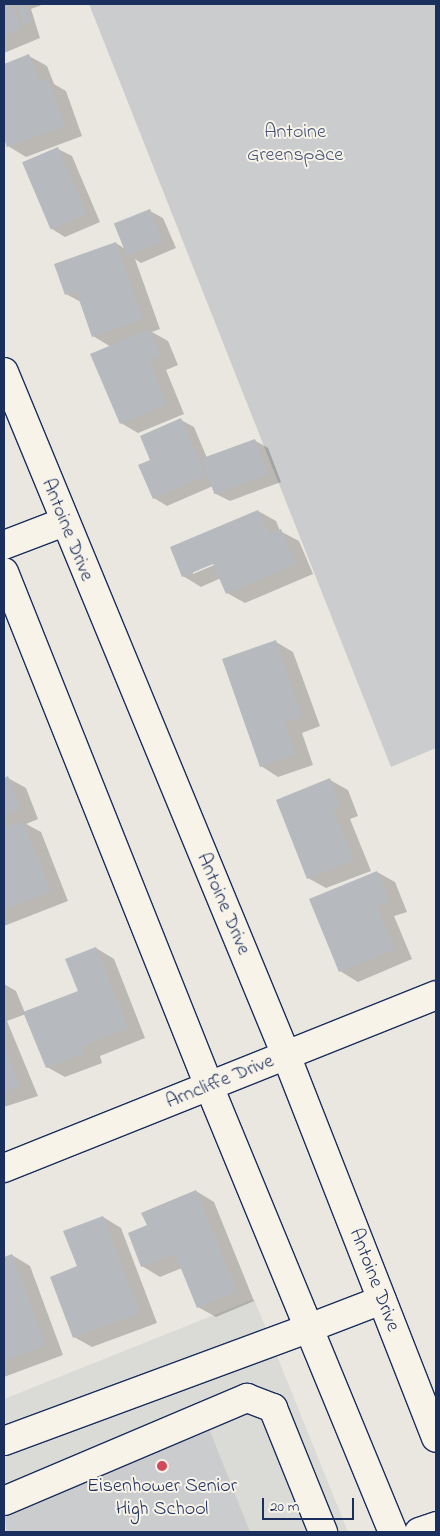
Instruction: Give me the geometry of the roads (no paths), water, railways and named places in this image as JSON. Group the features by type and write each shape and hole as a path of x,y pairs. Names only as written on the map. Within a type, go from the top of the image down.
{"main road":[{"name":"Antoine Drive","path":"4,372 64,522 286,1055 436,1438"},
{"path":"4,545 64,522"},
{"path":"4,572 209,1086 393,1532"},
{"name":"Arncliffe Drive","path":"4,1168 436,995"},
{"path":"4,1441 382,1300"},
{"path":"4,1500 247,1398 272,1408 323,1532"},
{"path":"419,1532 436,1526"}],"place":[{"name":"Eisenhower Senior High School","path":"162,1466"}],"park label":[{"name":"Antoine Greenspace","path":"295,144"}]}
